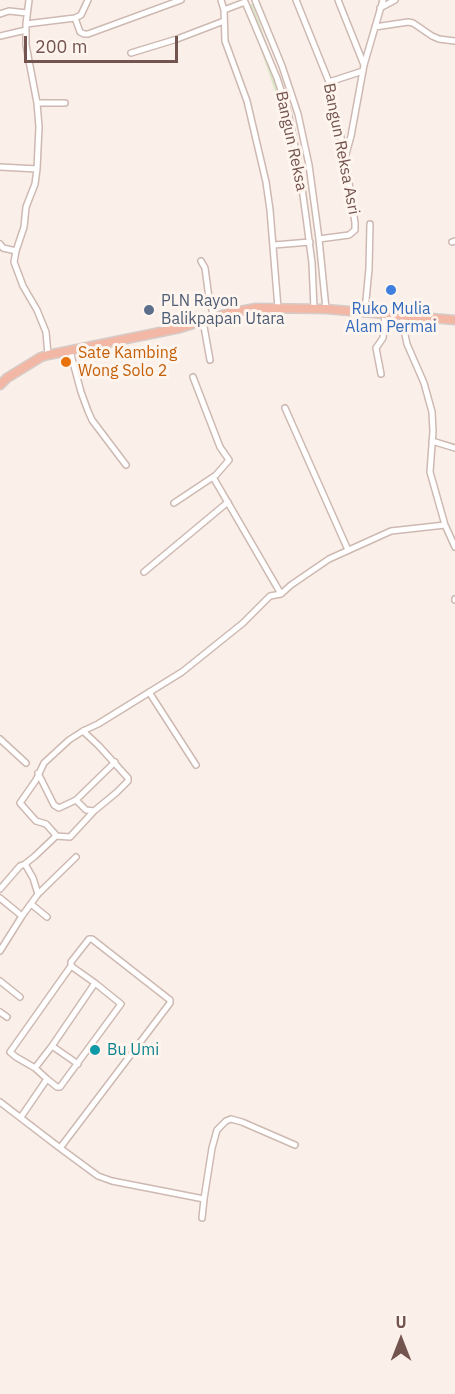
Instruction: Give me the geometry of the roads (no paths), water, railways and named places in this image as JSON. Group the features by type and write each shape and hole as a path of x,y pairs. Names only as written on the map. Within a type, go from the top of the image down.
{"highway":[{"path":"0,385 7,378 41,357 256,308 326,309 455,320"}],"street":[{"path":"29,0 26,45 37,103 39,127 37,169 16,251 15,266 46,332 48,355"},
{"path":"0,36 26,27 75,18 81,15 87,0"},
{"path":"75,18 80,32 88,34 181,0"},
{"path":"221,0 227,48 247,101 263,168 274,245 278,308"},
{"path":"255,0 282,66 296,108 308,160 326,309"},
{"name":"Bangun Reksa Asri","path":"296,0 329,82 345,156 355,230 349,235 319,239"},
{"path":"338,0 364,68"},
{"path":"345,156 364,68 383,0"},
{"path":"380,8 395,0"},
{"name":"Bangun Reksa","path":"224,10 247,1 288,111 310,242 314,309"},
{"path":"0,14 27,12"},
{"path":"131,53 224,21"},
{"path":"375,27 408,22 432,36 454,42"},
{"path":"329,82 364,68"},
{"path":"37,103 66,103"},
{"path":"298,161 308,160"},
{"path":"0,167 37,169"},
{"path":"363,312 369,269 370,224"},
{"path":"274,245 310,242"},
{"path":"0,244 3,248 16,251"},
{"path":"201,261 205,268 214,318"},
{"path":"381,374 376,348 383,338 385,314"},
{"path":"403,316 407,344 424,383 433,420 430,472 445,525 455,547"},
{"path":"203,321 210,360"},
{"path":"70,351 81,392 92,420 126,465"},
{"path":"174,503 213,477 229,459 220,447 193,377"},
{"path":"285,408 348,550"},
{"path":"432,441 455,448"},
{"path":"213,477 281,594"},
{"path":"144,572 228,502"},
{"path":"83,731 124,772 128,781 94,811 73,834 66,837 55,836 46,824 36,821 20,803 36,780 44,763 69,740 83,731 98,724 182,672 243,623 270,596 281,594 328,559 391,531 445,525"},
{"path":"150,692 196,765"},
{"path":"0,739 26,763"},
{"path":"38,773 59,808 76,800 115,762"},
{"path":"76,800 86,810 94,811"},
{"path":"0,889 20,866 44,849 55,836"},
{"path":"0,951 38,894 76,857"},
{"path":"25,864 38,894"},
{"path":"0,898 22,916"},
{"path":"31,904 47,917"},
{"path":"60,1148 171,1001 92,939 89,939 70,962 71,966 10,1052 57,1086 60,1087 78,1064 121,1003 71,966"},
{"path":"0,981 20,997"},
{"path":"35,1068 95,983"},
{"path":"0,1012 7,1017"},
{"path":"52,1046 78,1064"},
{"path":"21,1117 47,1079"},
{"path":"0,1102 98,1176 112,1181 204,1199"},
{"path":"202,1218 212,1148 218,1130 225,1121 231,1119 242,1122 295,1145"}],"place":[{"name":"Ruko Mulia Alam Permai","path":"391,290"},
{"name":"PLN Rayon Balikpapan Utara","path":"149,310"},
{"name":"Sate Kambing Wong Solo 2","path":"66,362"},
{"name":"Bu Umi","path":"95,1050"}]}
